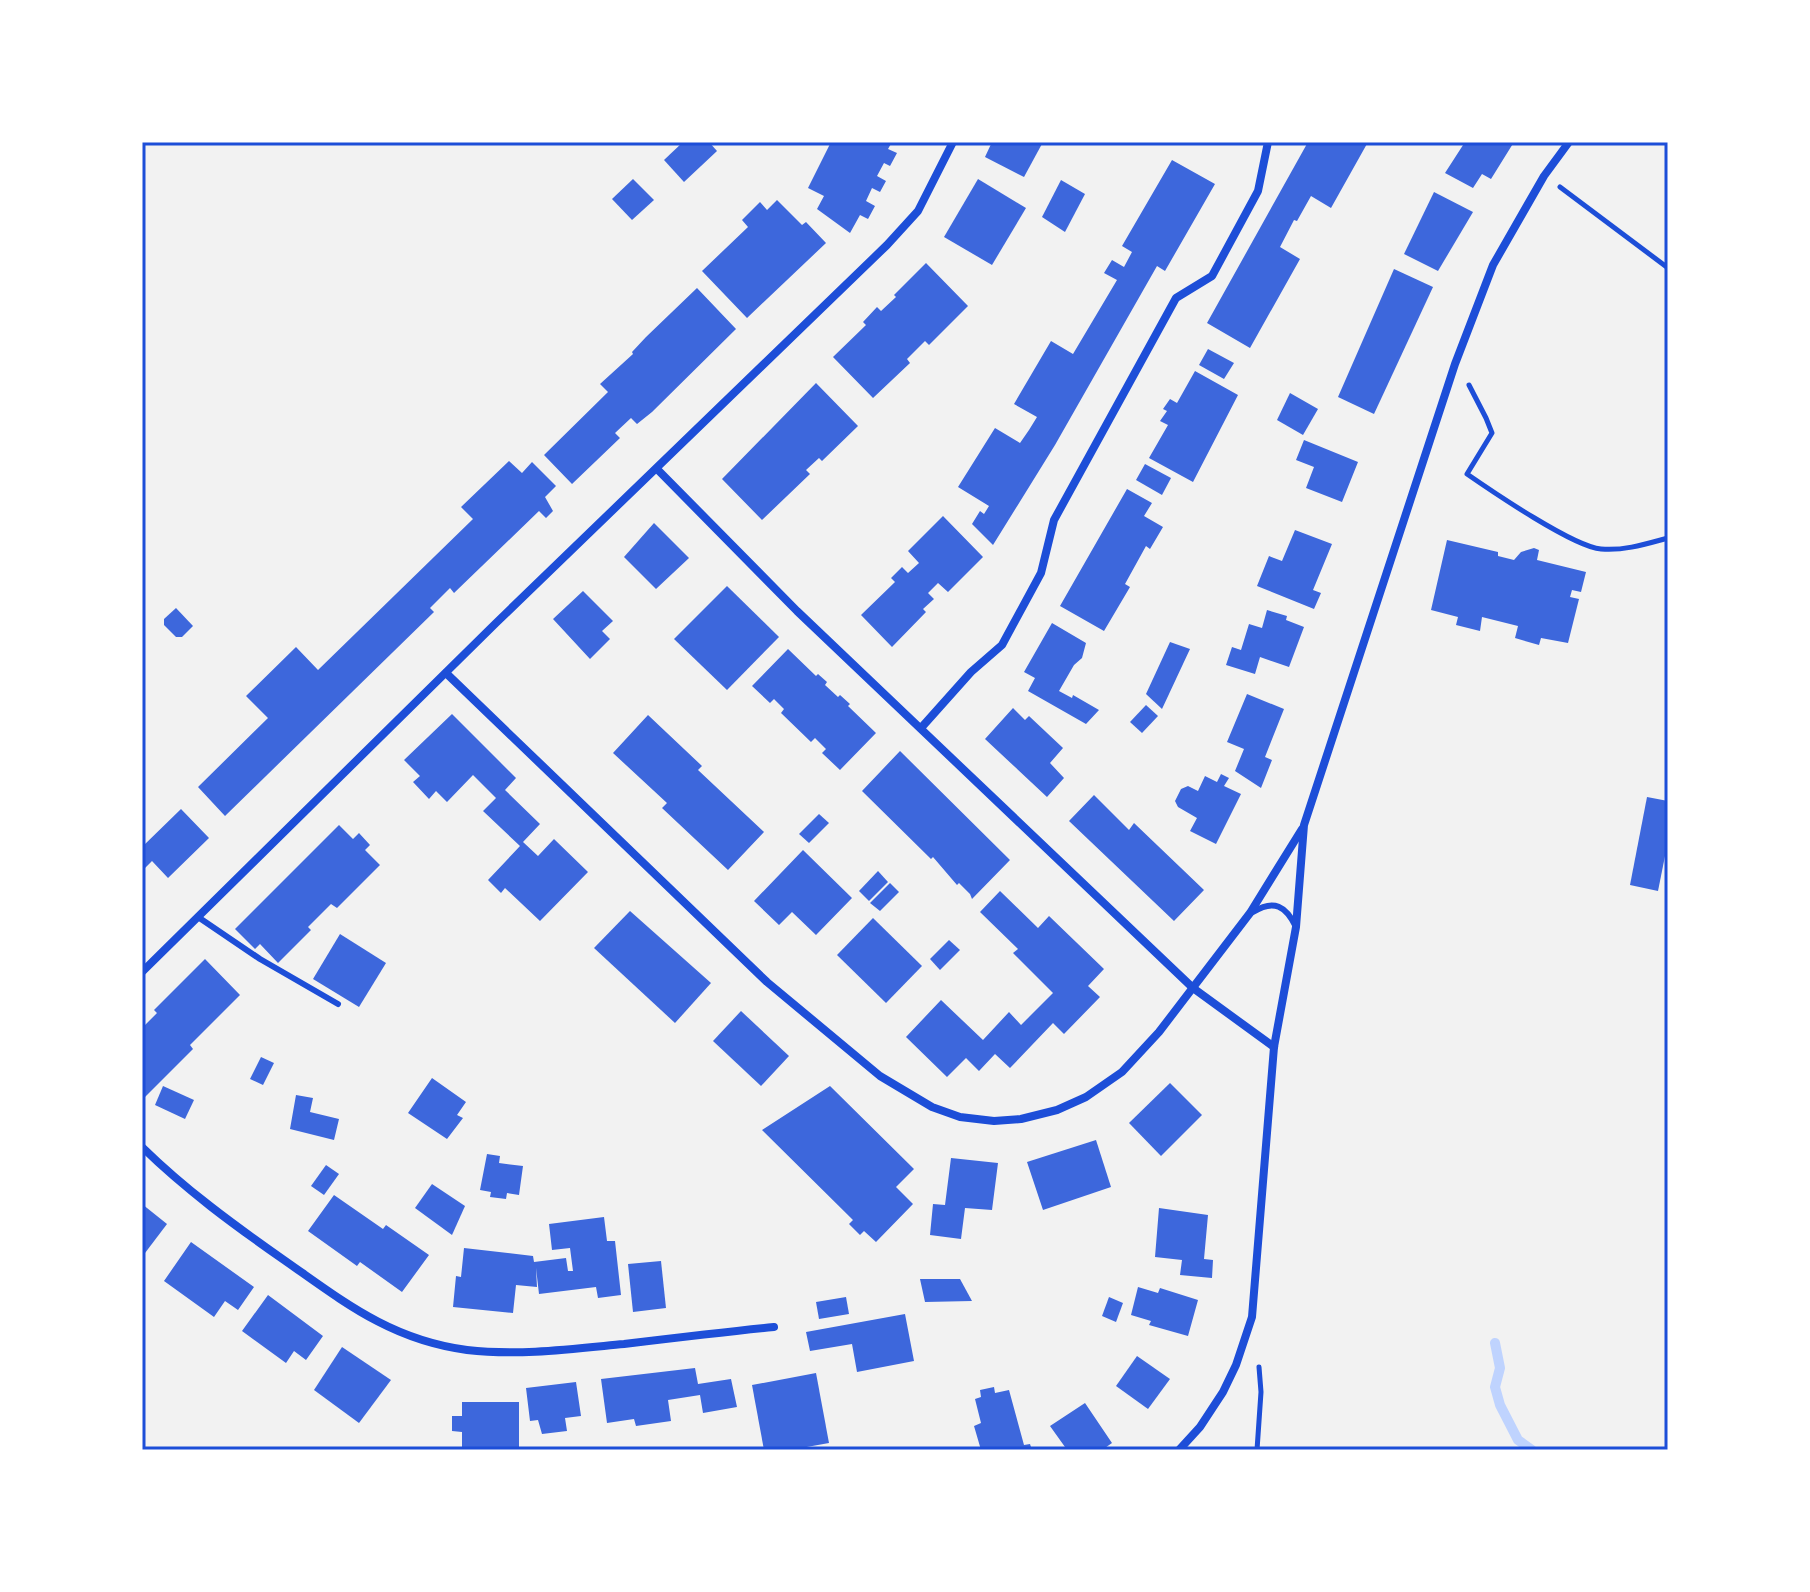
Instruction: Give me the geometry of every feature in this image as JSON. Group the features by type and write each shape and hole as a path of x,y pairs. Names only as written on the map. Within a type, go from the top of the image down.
{"street":[{"path":"142,972 887,245 918,211 953,142"},
{"path":"921,728 971,672 1002,645 1041,573 1054,520 1176,298 1212,276 1258,191 1268,142"},
{"path":"446,673 767,982 880,1076 932,1107 960,1117 1008,1120 1057,1110 1086,1097 1122,1072 1159,1032 1250,913 1304,825 1455,364 1493,265 1544,176 1569,142"},
{"path":"657,469 797,611 1193,988 1274,1047"},
{"path":"1179,1450 1200,1427 1223,1392 1249,1331 1261,1226 1274,1047 1296,927 1304,825"},
{"path":"142,1147 178,1183 240,1229 366,1317 411,1337 465,1350 511,1352 562,1350 774,1327"}],"lane":[{"path":"1250,913 1263,905 1278,905 1290,914 1296,927"},
{"path":"198,917 260,959 338,1004"}],"path":[{"path":"1544,176 1668,268"},
{"path":"1455,364 1475,395 1492,433 1467,474 1566,536 1598,550 1624,549 1668,538"},
{"path":"1249,1331 1259,1368 1261,1392 1257,1450"}],"building":[{"path":"683,142 709,142 717,151 684,182 664,160"},
{"path":"831,142 892,142 888,149 897,153 890,166 884,163 877,176 886,181 880,192 872,188 866,201 875,206 868,219 860,215 850,233 817,209 824,196 808,188"},
{"path":"992,142 1043,142 1024,177 985,157"},
{"path":"1308,142 1368,142 1331,208 1311,196 1297,221 1294,220 1280,247 1300,259 1250,348 1207,323"},
{"path":"1465,142 1514,142 1491,179 1482,174 1473,188 1445,173"},
{"path":"1172,160 1215,184 1165,271 1157,266 1055,445 993,545 972,524 980,511 984,514 989,506 958,487 995,428 1020,443 1029,430 1037,417 1014,404 1051,341 1073,354 1117,280 1104,273 1112,260 1124,267 1132,252 1122,246"},
{"path":"633,179 654,200 632,220 612,199"},
{"path":"978,179 1026,208 992,265 944,237"},
{"path":"1061,180 1085,194 1065,232 1042,217"},
{"path":"1434,192 1473,212 1438,271 1404,254"},
{"path":"777,200 802,225 806,222 826,243 747,318 702,271 748,227 742,220 760,202 767,210"},
{"path":"926,263 968,306 929,345 925,341 907,359 910,363 873,398 833,357 866,325 863,322 877,307 881,311"},
{"path":"1394,269 1433,287 1374,414 1338,397"},
{"path":"697,288 736,329 652,412 637,424 631,418 615,433 620,438 572,484 544,455 608,392 600,384"},
{"path":"1208,349 1234,363 1224,379 1199,365"},
{"path":"1195,371 1238,395 1193,482 1149,458 1168,425 1160,421 1167,411 1163,409 1170,399 1177,403"},
{"path":"816,383 858,426 822,461 819,458 806,470 810,474 762,520 722,479"},
{"path":"1290,393 1318,409 1303,435 1277,420"},
{"path":"1304,440 1358,462 1342,502 1306,488 1314,467 1296,460"},
{"path":"509,461 522,473 532,462 556,486 545,497 553,511 546,518 539,511 454,593 450,588 430,608 434,612 225,816 198,787 268,718 246,696 296,647 318,670 473,519 461,507"},
{"path":"1145,464 1171,478 1162,495 1136,480"},
{"path":"1127,489 1152,503 1144,516 1163,527 1150,549 1146,546 1125,584 1130,587 1104,631 1060,606"},
{"path":"943,516 983,557 948,592 938,583 928,593 934,599 923,609 926,612 892,647 861,615 895,582 891,578 902,567 908,573 919,563 908,551"},
{"path":"654,523 689,558 656,589 624,557"},
{"path":"1295,530 1332,544 1313,590 1321,593 1314,609 1257,586 1269,556 1282,561"},
{"path":"1447,540 1498,552 1498,556 1514,560 1521,552 1534,548 1539,550 1537,560 1586,572 1581,592 1572,590 1570,597 1579,599 1568,643 1541,638 1539,645 1515,638 1518,626 1482,617 1480,631 1456,625 1458,617 1431,610"},
{"path":"727,586 779,637 727,690 674,639"},
{"path":"583,591 613,621 602,631 610,639 590,659 553,619"},
{"path":"176,608 193,626 182,637 176,637 164,625 164,619"},
{"path":"1267,610 1287,616 1286,620 1304,627 1289,667 1260,657 1255,674 1226,665 1232,647 1241,650 1249,624 1262,628"},
{"path":"1052,623 1086,643 1082,658 1074,665 1059,691 1099,710 1086,724 1028,691 1035,678 1024,672"},
{"path":"1170,642 1190,649 1162,709 1146,694"},
{"path":"788,649 816,676 818,674 827,682 825,685 850,704 848,706 876,733 840,770 822,753 826,749 815,738 811,742 781,713 784,709 774,699 770,703 752,686"},
{"path":"1247,694 1284,709 1265,757 1272,760 1261,788 1235,771 1244,749 1227,742"},
{"path":"1146,705 1158,716 1142,733 1130,722"},
{"path":"1013,708 1025,720 1029,716 1063,748 1050,763 1064,778 1047,797 985,739"},
{"path":"452,714 516,778 505,790 540,824 523,842 538,856 554,839 588,872 540,921 505,888 501,893 488,880 520,846 483,811 496,798 473,775 447,802 436,791 429,799 413,782 420,776 404,760"},
{"path":"648,715 702,766 698,770 764,832 728,870 662,808 667,803 613,753"},
{"path":"900,751 1010,860 972,899 933,857 931,859 862,791"},
{"path":"1221,774 1229,778 1224,786 1241,794 1216,844 1190,831 1197,818 1178,807 1175,801 1181,789 1188,786 1198,791 1205,776 1217,782"},
{"path":"1094,795 1129,830 1134,823 1204,890 1174,921 1069,821"},
{"path":"1647,797 1668,801 1668,841 1658,891 1630,885"},
{"path":"181,809 209,838 168,878 152,861 142,871 142,847"},
{"path":"819,814 829,823 809,843 799,834"},
{"path":"339,825 353,839 359,833 370,845 365,850 380,865 337,908 331,904 308,927 311,930 278,963 260,944 255,949 235,929"},
{"path":"803,850 852,898 816,935 792,912 779,925 754,901"},
{"path":"878,871 888,882 869,901 859,891"},
{"path":"890,883 899,892 880,911 870,903"},
{"path":"1000,891 1038,928 1049,916 1104,969 1088,986 1100,997 1064,1034 1053,1023 1010,1068 995,1054 979,1071 966,1058 947,1077 906,1037 941,1000 983,1040 1009,1012 1021,1025 1053,993 1013,953 1018,949 980,912"},
{"path":"630,911 711,983 675,1023 594,948"},
{"path":"873,918 922,966 886,1003 837,955"},
{"path":"340,934 386,963 359,1007 313,979"},
{"path":"949,940 960,950 940,970 930,959"},
{"path":"205,959 240,995 190,1045 193,1049 142,1100 142,1028 157,1013 154,1010"},
{"path":"741,1011 789,1056 761,1086 713,1041"},
{"path":"261,1057 274,1063 263,1085 250,1079"},
{"path":"432,1078 466,1102 457,1115 463,1118 447,1139 408,1113"},
{"path":"1170,1083 1202,1115 1161,1156 1129,1123"},
{"path":"163,1086 194,1100 185,1119 155,1105"},
{"path":"830,1086 914,1169 896,1187 913,1204 876,1242 864,1231 860,1235 849,1224 853,1220 762,1130"},
{"path":"296,1095 313,1098 310,1112 339,1119 334,1140 290,1129"},
{"path":"1096,1140 1111,1187 1043,1210 1027,1162"},
{"path":"487,1154 500,1156 499,1163 523,1166 519,1195 507,1193 506,1199 490,1197 491,1192 480,1190"},
{"path":"951,1158 998,1163 992,1210 965,1208 961,1239 930,1235 933,1204 945,1205"},
{"path":"326,1165 339,1174 324,1195 311,1186"},
{"path":"432,1184 465,1206 452,1235 415,1208"},
{"path":"334,1195 383,1229 386,1225 429,1255 402,1292 360,1262 357,1266 308,1231"},
{"path":"142,1204 167,1224 142,1257"},
{"path":"1159,1208 1208,1215 1204,1259 1213,1260 1212,1278 1180,1275 1182,1260 1155,1257"},
{"path":"604,1217 607,1241 615,1241 621,1295 598,1298 596,1287 539,1294 536,1268 537,1287 516,1285 513,1313 453,1307 456,1276 461,1277 464,1248 533,1256 534,1262 566,1258 568,1271 573,1271 570,1248 552,1250 549,1224"},
{"path":"191,1242 254,1287 238,1310 225,1301 214,1317 164,1281"},
{"path":"661,1261 666,1308 633,1312 628,1264"},
{"path":"920,1279 960,1279 972,1301 925,1302"},
{"path":"1138,1287 1158,1293 1160,1288 1198,1300 1188,1336 1149,1325 1151,1321 1131,1315"},
{"path":"268,1295 323,1336 306,1360 294,1351 286,1363 242,1331"},
{"path":"846,1297 849,1314 819,1319 816,1302"},
{"path":"1109,1297 1123,1303 1116,1322 1102,1316"},
{"path":"905,1314 914,1361 857,1372 852,1344 810,1351 806,1332"},
{"path":"342,1347 391,1380 359,1423 314,1390"},
{"path":"1137,1356 1170,1379 1148,1409 1116,1386"},
{"path":"695,1368 698,1384 731,1379 737,1407 703,1413 700,1395 668,1400 671,1421 636,1426 634,1419 607,1423 601,1379"},
{"path":"816,1373 829,1443 790,1450 764,1450 752,1385"},
{"path":"576,1382 581,1416 565,1418 567,1431 542,1434 538,1420 530,1421 526,1388"},
{"path":"994,1387 995,1393 1009,1390 1024,1445 1030,1444 1032,1450 981,1450 974,1426 981,1423 975,1399 981,1397 980,1390"},
{"path":"462,1402 519,1402 519,1450 462,1450 462,1432 452,1431 452,1416 462,1416"},
{"path":"1085,1403 1112,1443 1102,1450 1060,1450 1065,1447 1050,1426"}],"waterway":[{"path":"1495,1343 1500,1368 1495,1387 1500,1405 1518,1440 1532,1450"}]}
